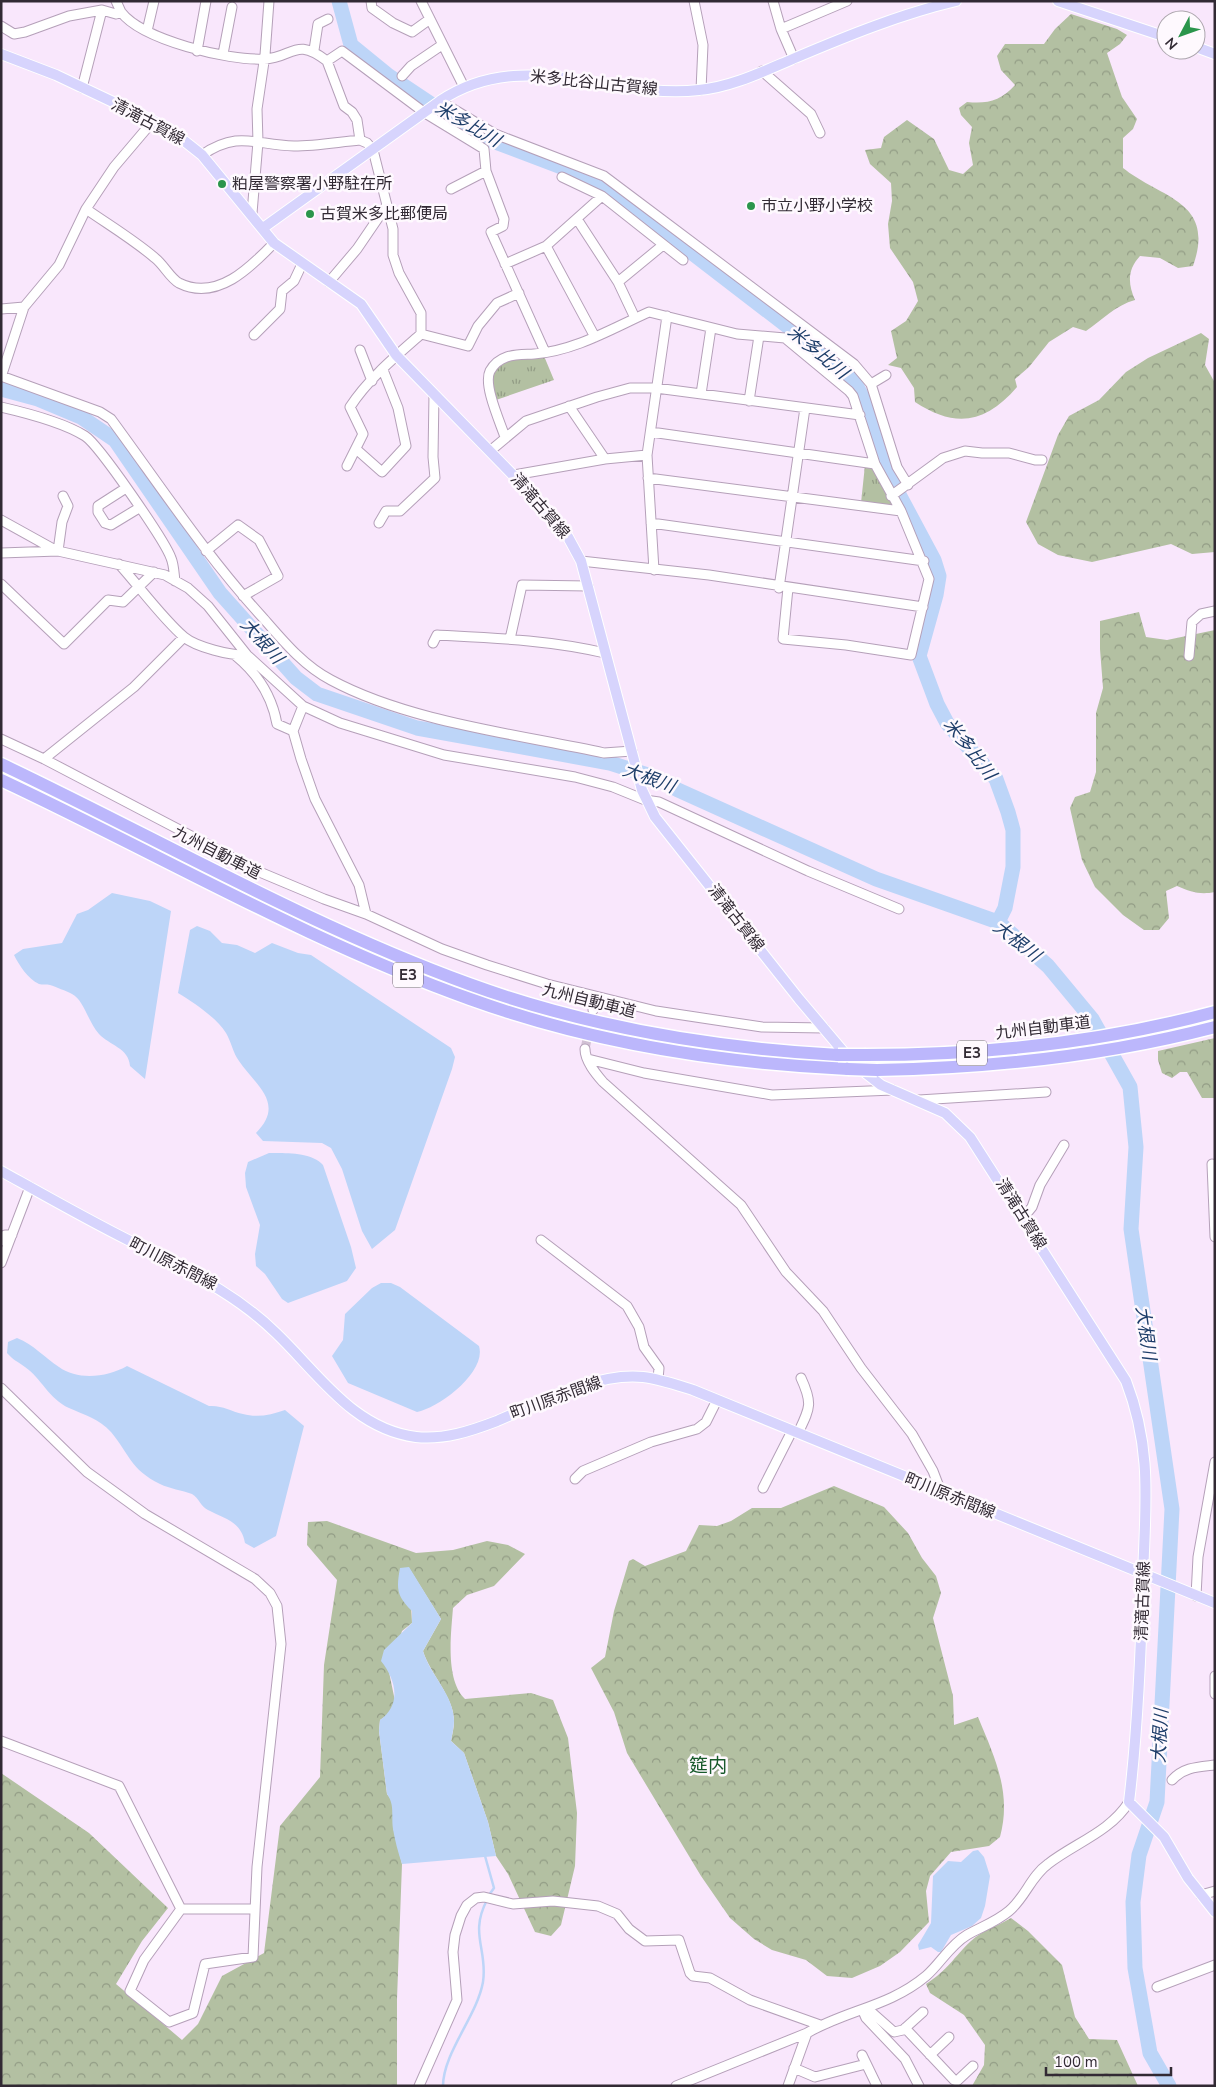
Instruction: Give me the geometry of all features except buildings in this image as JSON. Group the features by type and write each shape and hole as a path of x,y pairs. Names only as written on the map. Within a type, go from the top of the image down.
{"highway":[{"name":"九州自動車道","path":"1,764 286,906 404,958 470,984 542,1007 653,1034 746,1048 866,1055 954,1054 1017,1050 1078,1041 1135,1031 1215,1012"},
{"name":"九州自動車道","path":"1,780 336,945 470,999 542,1022 662,1050 750,1062 877,1070 954,1068 1087,1054 1145,1044 1215,1027"}],"main road":[{"path":"1058,1 1156,34"},
{"name":"米多比谷山古賀線","path":"263,228 440,101 464,87 506,75 531,75 670,92 701,90 729,84 908,15 951,2"},
{"name":"清滝古賀線","path":"1,54 82,88 153,121 173,132 202,155 252,213 274,243 361,304 396,354 514,475 568,537 581,561 644,795 656,817 824,1028 859,1069 871,1079 945,1112 970,1137 1023,1218 1126,1381 1132,1396 1146,1454 1148,1576 1130,1804"},
{"name":"町川原赤間線","path":"1,1171 224,1290 276,1333 351,1408 387,1430 416,1437 447,1436 476,1429 594,1382 624,1377 658,1379 717,1400 1215,1603"},
{"path":"1130,1804 1161,1834 1201,1895 1215,1912"}],"street":[{"path":"116,1 127,21 197,51 264,59 295,49 314,50 328,61 344,106 352,112 356,120 360,140"},
{"path":"147,31 154,1"},
{"path":"197,51 206,1"},
{"path":"252,213 258,142 257,109 269,1"},
{"path":"371,1 372,8 393,23 412,32 430,20"},
{"path":"422,1 464,87"},
{"path":"694,1 703,45 701,90"},
{"path":"773,1 781,29 794,58"},
{"path":"781,29 847,1"},
{"path":"223,54 232,7"},
{"path":"1,26 14,34 88,11 102,10 116,14 121,12"},
{"path":"82,88 102,10"},
{"path":"314,50 318,24 328,19"},
{"path":"402,76 411,66 442,45"},
{"path":"328,61 342,51 426,112 484,149 486,171 504,220 502,226 490,232 545,352"},
{"path":"762,72 811,114 820,134"},
{"path":"440,101 495,134 604,176 854,364 871,384 897,467 908,485"},
{"path":"153,121 114,167 86,209 59,265 24,307 1,376 100,412 111,419 206,551 243,596 298,656 330,679 378,702 435,717 604,753 632,751"},
{"path":"202,155 225,141 295,146 360,140 367,143 373,150 393,229 393,255 399,273 421,313 421,334"},
{"path":"451,189 486,171"},
{"path":"562,177 602,196 683,260"},
{"path":"505,264 546,246 602,196"},
{"path":"329,282 357,248 387,205"},
{"path":"86,209 156,258 178,282 192,287 210,288 231,280 249,269 274,243"},
{"path":"577,219 618,282 636,318"},
{"path":"618,282 663,245"},
{"path":"546,246 595,337"},
{"path":"254,335 280,309 282,291 294,281 302,264"},
{"path":"421,334 468,346 478,326 497,303 519,293"},
{"path":"1,308 24,307"},
{"path":"505,438 488,384 490,371 496,364 514,353 545,352 595,337 649,312 711,328 758,336 785,338 844,384 853,396 874,464 901,511 924,561 929,578 911,655 846,644 784,638 786,542 805,408"},
{"path":"654,570 647,455 667,316"},
{"path":"701,394 711,328"},
{"path":"348,466 363,434 350,407 358,394 383,370 396,354 421,334"},
{"path":"749,401 758,336"},
{"path":"360,350 372,381"},
{"path":"356,449 382,472 406,446 398,408 383,370"},
{"path":"871,384 886,375"},
{"path":"490,451 526,421 630,388 656,388 860,415"},
{"path":"379,523 386,511 400,510 435,478 433,457 434,394"},
{"path":"569,406 605,459"},
{"path":"1,407 26,413 86,437 126,488 171,558 175,581"},
{"path":"651,432 874,464"},
{"path":"891,496 942,458 965,450 982,453 1009,453 1042,460"},
{"path":"514,475 605,459 647,455"},
{"path":"648,478 901,511"},
{"path":"126,488 98,506 98,512 105,523 111,525 139,508"},
{"path":"58,551 62,522 68,506 63,496"},
{"path":"1,520 58,551"},
{"path":"651,523 924,561"},
{"path":"206,551 238,525 259,540 278,576 243,596"},
{"path":"1,554 58,551 154,572 188,588 208,606 247,655 303,706 340,723 444,755 575,777 644,795 808,871 899,909"},
{"path":"581,561 710,576 923,607"},
{"path":"119,564 184,637 192,642 236,656 247,665 262,685 274,710 277,724 293,731"},
{"path":"1,584 64,644 108,600 123,602 154,572"},
{"path":"510,639 522,584 588,586"},
{"path":"1189,656 1192,622 1201,614 1215,611"},
{"path":"433,642 437,635 510,639 580,647 605,652"},
{"path":"44,759 134,687 184,637"},
{"path":"236,656 247,655"},
{"path":"303,706 293,731 315,800 359,885 366,914"},
{"path":"1,739 44,759 262,872 324,900 366,914 442,949 487,966 595,997 656,1011 762,1027 824,1028"},
{"path":"593,1010 595,997"},
{"path":"585,1049 595,1073 622,1101 692,1158 741,1205 776,1260 823,1311 861,1368 912,1434 941,1492"},
{"path":"588,1059 682,1080 772,1095 893,1090"},
{"path":"919,1100 1046,1092"},
{"path":"1023,1218 1032,1207 1040,1185 1064,1145"},
{"path":"1212,1164 1215,1237"},
{"path":"1,1263 30,1187"},
{"path":"1,1241 5,1235 12,1235"},
{"path":"541,1240 627,1306 639,1327 644,1346 659,1368 658,1379"},
{"path":"763,1488 810,1407 807,1391 801,1378"},
{"path":"1,1388 87,1472 145,1514 255,1579 270,1593 277,1606 281,1644 257,1867 253,1957 205,1964 193,2013 169,2022 130,1991 144,1960 181,1909"},
{"path":"575,1479 583,1471 651,1442 697,1429 706,1422 717,1400"},
{"path":"1194,1595 1198,1557 1215,1462"},
{"path":"1215,1676 1215,1694"},
{"path":"1,1741 119,1786 181,1909"},
{"path":"1172,1780 1178,1774 1191,1767 1215,1765"},
{"path":"676,2086 898,1995 926,1976 966,1936 996,1921 1009,1911 1046,1865 1120,1817 1130,1804"},
{"path":"1201,1895 1215,1891"},
{"path":"419,2086 457,2000 454,1952 455,1935 467,1905 476,1898 484,1897 513,1904 553,1901 598,1906 617,1914 629,1929 645,1941 679,1940 690,1973 693,1976 710,1978 750,2000 820,2026"},
{"path":"181,1909 255,1909"},
{"path":"1157,1987 1215,1965"},
{"path":"865,2010 891,2031 899,2032 923,2012"},
{"path":"865,2010 866,2018 905,2059 919,2086"},
{"path":"905,2028 954,2080 957,2081 973,2066"},
{"path":"788,2086 806,2033"},
{"path":"930,2055 949,2036"},
{"path":"862,2055 876,2086"},
{"path":"794,2068 815,2077 866,2064"}],"green space":[{"path":"1071,14 1117,29 1127,35 1120,44 1107,53 1122,97 1137,119 1133,129 1123,138 1123,168 1168,195 1181,204 1191,215 1197,228 1198,244 1193,266 1178,268 1160,258 1140,256 1133,267 1130,277 1135,300 1115,309 1086,331 1073,327 1049,342 1029,367 1015,379 1017,387 994,408 982,415 970,418 957,419 944,416 930,411 915,402 914,388 901,368 888,365 897,358 891,331 906,321 918,301 913,282 890,248 888,224 892,201 891,183 870,164 865,150 881,148 884,137 907,120 934,139 949,170 963,174 973,165 969,143 972,127 961,115 959,108 967,102 987,102 999,98 1015,85 1001,70 997,56 1005,44 1044,44 1055,29"},
{"path":"1201,333 1209,339 1205,365 1215,383 1215,552 1192,554 1171,544 1092,562 1058,555 1038,544 1026,522 1058,435 1069,416 1099,400 1126,372 1148,358"},
{"path":"544,356 554,380 496,400 491,381 497,367 520,358"},
{"path":"865,465 871,466 895,506 861,503"},
{"path":"1139,612 1146,637 1167,640 1215,630 1215,892 1196,892 1177,886 1166,891 1169,918 1159,930 1144,930 1123,915 1095,887 1082,860 1070,808 1075,797 1090,792 1096,772 1096,713 1103,688 1100,621"},
{"path":"1215,1038 1215,1098 1202,1098 1187,1072 1180,1072 1172,1078 1162,1073 1158,1060 1158,1051"},
{"path":"834,1486 884,1507 908,1533 922,1558 936,1576 941,1593 933,1618 953,1696 954,1725 978,1717 996,1761 1003,1791 1004,1805 1000,1837 989,1846 951,1852 930,1876 926,1891 929,1922 900,1952 880,1966 852,1978 827,1976 806,1960 772,1950 754,1939 730,1918 701,1876 627,1753 614,1712 591,1668 605,1657 614,1611 629,1561 633,1559 645,1566 686,1551 699,1525 717,1526 731,1521 752,1508 781,1508"},
{"path":"327,1521 416,1553 453,1550 487,1541 508,1545 525,1554 494,1586 467,1595 453,1608 452,1669 454,1680 465,1699 531,1693 553,1700 568,1738 577,1813 575,1866 561,1925 551,1936 535,1932 508,1874 496,1856 488,1822 464,1753 451,1741 454,1722 451,1704 426,1660 423,1651 441,1619 409,1568 412,1623 402,1631 389,1672 395,1701 389,1714 380,1720 379,1731 387,1794 393,1802 393,1827 402,1864 397,1999 397,2086 1,2086 1,1773 89,1833 168,1908 142,1941 116,1984 182,2040 198,2024 222,1976 264,1953 280,1826 320,1777 324,1665 337,1580 307,1545 308,1522"},
{"path":"1011,1918 1028,1931 1062,1965 1075,2017 1089,2039 1117,2040 1138,2086 972,2086 984,2065 985,2045 964,2015 930,1993 926,1984 946,1968 975,1937"}],"water":[{"path":"112,893 150,901 171,911 145,1079 130,1066 129,1060 122,1051 99,1034 76,997 55,987 35,982 24,971 14,955 23,949 62,943 77,914 88,910"},
{"path":"197,926 210,931 222,943 237,945 255,953 272,943 298,953 311,955 451,1048 455,1057 452,1069 395,1230 372,1249 362,1231 342,1169 331,1148 322,1143 263,1141 256,1133 265,1122 268,1112 268,1103 265,1095 237,1058 228,1036 217,1021 178,993 190,930"},
{"path":"269,1153 305,1155 323,1165 351,1247 356,1268 347,1281 288,1303 282,1299 265,1274 256,1266 255,1254 260,1225 246,1187 245,1173 248,1162"},
{"path":"381,1283 391,1283 400,1287 479,1346 480,1356 476,1367 469,1377 437,1404 417,1412 348,1383 332,1356 343,1340 345,1314 372,1288"},
{"path":"17,1338 59,1367 75,1374 84,1376 102,1375 127,1366 209,1406 218,1406 254,1416 269,1415 285,1410 304,1426 276,1536 254,1548 245,1543 236,1525 206,1509 192,1494 164,1486 142,1473 131,1461 111,1432 102,1424 62,1404 31,1372 7,1353 8,1342"},
{"path":"409,1567 441,1619 423,1651 426,1660 450,1702 454,1721 451,1741 464,1753 488,1822 496,1856 402,1864 399,1855 393,1829 392,1806 387,1794 379,1731 380,1720 392,1707 394,1692 390,1676 381,1661 384,1650 412,1623 412,1611 403,1601 398,1587 400,1568"},
{"path":"978,1850 984,1857 990,1876 981,1918 972,1926 951,1935 941,1952 931,1947 919,1950 918,1945 931,1923 933,1876 948,1861 961,1862 973,1851"}],"waterway":[{"name":"米多比川","path":"339,1 351,45 389,76 446,114 490,140 572,171 594,181 618,196 846,372 857,387 868,408 873,431 888,474 934,560 939,576 936,595 919,656 937,704 947,723 996,779 1013,830 1013,867 1005,908 998,922"},
{"name":"大根川","path":"1,389 38,399 81,417 115,440 220,593 296,678 317,694 417,728 610,763 654,777 678,790 876,879 998,922 1048,966 1092,1019 1130,1087 1136,1147 1131,1229 1172,1509 1157,1802 1139,1855 1133,1902 1135,1968 1150,2053 1169,2086"},
{"path":"485,1856 494,1888 489,1895"},
{"path":"443,2086 444,2073 448,2061 480,1995 484,1971 479,1923 487,1900"}],"tunnel":[{"path":"585,1049 592,1015"}],"place":[{"name":"粕屋警察署小野駐在所","path":"222,184"},
{"name":"市立小野小学校","path":"751,206"},
{"name":"古賀米多比郵便局","path":"310,214"}],"district":[{"name":"筵内","path":"708,1766"}]}
